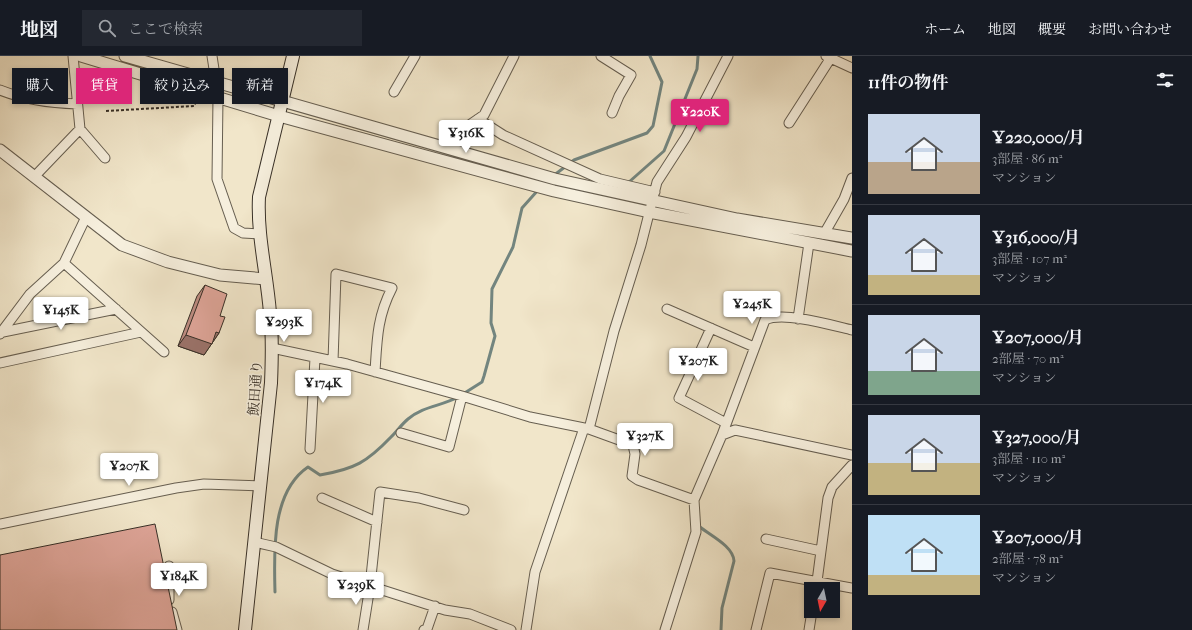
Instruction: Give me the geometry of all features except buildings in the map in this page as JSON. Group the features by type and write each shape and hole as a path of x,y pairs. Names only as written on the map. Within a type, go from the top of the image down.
{"main road":[{"name":"飯田通り","path":"288,76 293,56"},
{"name":"飯田通り","path":"245,630 271,383 272,348 266,278 258,218 259,197 281,104"}],"street":[{"path":"73,56 76,104 80,129 105,158"},
{"path":"81,56 140,74"},
{"path":"125,56 167,68"},
{"path":"212,56 214,68"},
{"path":"394,92 414,56"},
{"path":"449,149 465,128 484,115 514,56"},
{"path":"601,56 631,75 618,96 612,113"},
{"path":"526,630 535,572 587,429 614,331 641,245 657,182 686,138 728,56"},
{"path":"789,123 829,57 852,68"},
{"path":"0,90 16,97 50,103 76,104"},
{"path":"224,99 279,116 554,191 649,212 852,251"},
{"path":"288,103 555,179 653,196 824,234 852,238"},
{"path":"218,104 217,179 220,191 234,228 243,234 260,234"},
{"path":"478,119 503,135 600,179 653,196"},
{"path":"34,177 80,129"},
{"path":"0,150 122,245 146,255 220,275 266,278"},
{"path":"824,234 844,199 852,179"},
{"path":"1,333 30,294 64,263 86,217"},
{"path":"798,319 809,243"},
{"path":"64,263 164,352"},
{"path":"333,361 336,274 392,288 382,306 378,325 375,372"},
{"path":"1,333 116,309"},
{"path":"667,309 754,347"},
{"path":"665,630 696,532 694,500 722,435 765,320 770,318 798,319 852,330"},
{"path":"710,328 679,398 726,423"},
{"path":"0,363 141,332"},
{"path":"272,348 375,372 462,396 530,417 587,429 633,445 635,454 632,476 638,480 694,500"},
{"path":"310,449 315,358"},
{"path":"401,433 450,447 462,396"},
{"path":"722,435 735,430 852,455"},
{"path":"817,582 828,498 832,487 852,465"},
{"path":"0,524 176,488 204,484 260,486"},
{"path":"363,630 370,586 380,492 419,498 464,510"},
{"path":"322,498 377,522"},
{"path":"766,539 821,550"},
{"path":"254,542 276,547 332,574 435,606 470,614 511,630"},
{"path":"169,566 168,596 177,630"},
{"path":"756,630 770,572 806,582"},
{"path":"840,587 852,588"},
{"path":"424,630 427,629 435,606"},
{"path":"809,630 811,618"}],"path":[{"path":"106,111 194,106 195,104"}],"waterway":[{"path":"553,176 574,160 647,133 653,126 662,82 650,56"},
{"path":"629,182 664,151 697,69 698,56"},
{"path":"463,394 482,382 495,336 491,323 492,289 513,247 522,208 539,189"},
{"path":"275,592 275,541 277,524 287,491 296,478 308,467 320,475 352,467 375,453 406,421 420,411 458,397"},
{"path":"700,527 726,546 733,556 734,561 722,608 721,630"}]}
